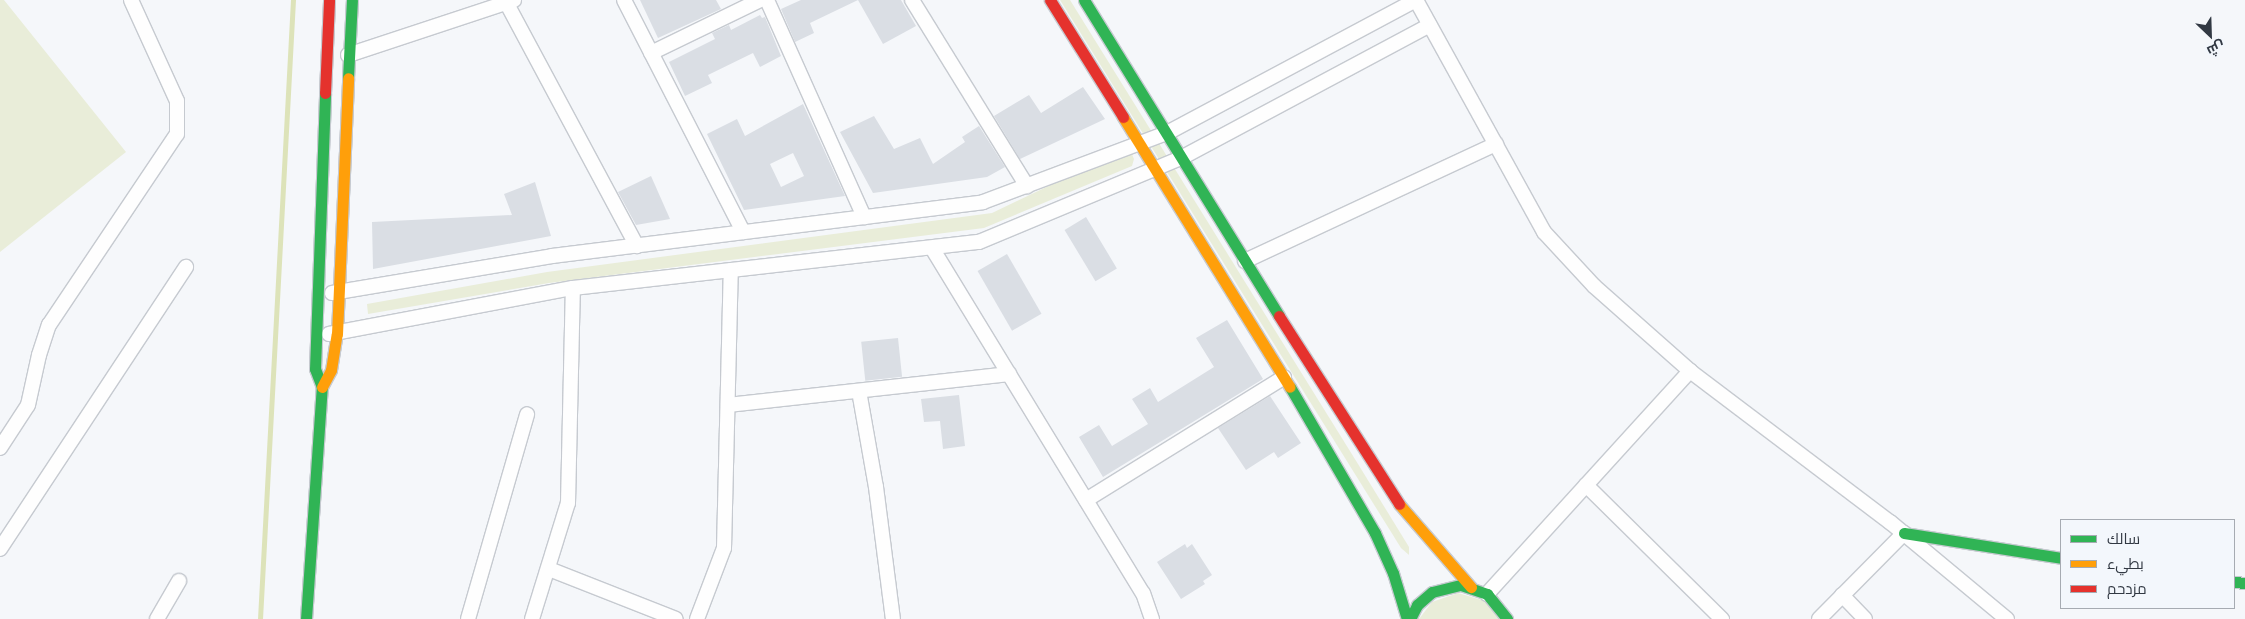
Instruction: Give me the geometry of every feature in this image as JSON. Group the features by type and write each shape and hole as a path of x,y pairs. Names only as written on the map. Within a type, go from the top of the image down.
{"main road":[{"path":"306,619 322,387 316,369 316,294 329,0"},
{"path":"322,387 331,370 336,334 352,0"},
{"path":"1050,0 1284,377 1375,533 1392,573 1408,619"},
{"path":"1084,0 1379,477 1416,527 1471,587"},
{"path":"1904,533 2060,558"},
{"path":"1408,619 1417,605 1432,592 1451,586 1471,587 1487,594 1508,618"}],"street":[{"path":"0,448 28,405 38,354 49,325 177,134 177,101 132,0"},
{"path":"624,0 743,232"},
{"path":"651,53 760,0"},
{"path":"767,0 864,217"},
{"path":"912,0 1027,186"},
{"path":"316,294 338,292 552,256 983,202 1139,146 1167,133 1416,0 1544,232 1594,286 1690,371 1904,533 2007,619"},
{"path":"348,56 510,1 637,246"},
{"path":"316,335 336,334 573,288 979,242 1181,158 1430,25"},
{"path":"1245,261 1496,144"},
{"path":"932,248 1142,593 1152,619"},
{"path":"0,549 186,267"},
{"path":"697,619 724,548 731,270"},
{"path":"532,619 568,503 573,288"},
{"path":"1487,594 1690,371"},
{"path":"728,406 1009,374"},
{"path":"1086,500 1284,377"},
{"path":"858,391 876,486 893,619"},
{"path":"468,619 527,414"},
{"path":"1586,486 1722,619"},
{"path":"1819,619 1904,533"},
{"path":"549,569 676,619"},
{"path":"157,619 179,581"},
{"path":"1842,595 1865,619"}],"green space":[{"path":"0,0 4,0 126,152 0,252"},
{"path":"1060,0 1070,0 1409,547 1409,555 1401,548"},
{"path":"1124,150 1130,150 1134,159 1132,166 984,228 549,283 368,314 367,304 547,272 992,213"},
{"path":"1458,593 1485,601 1499,619 1419,619 1432,602"}],"building":[{"path":"640,0 716,0 721,9 658,38"},
{"path":"801,0 858,0 810,23 814,33 795,42 781,9"},
{"path":"858,0 901,0 916,26 883,44"},
{"path":"760,15 762,18 765,17 781,56 760,67 753,53 708,75 712,83 685,96 669,62 715,39 712,33 729,25 731,30"},
{"path":"1083,87 1105,119 1020,159 994,116 1029,95 1041,113"},
{"path":"803,104 845,196 744,210 707,134 737,119 745,136","holes":["793,153 804,176 781,187 770,164"]},
{"path":"874,116 894,149 920,138 933,164 965,142 962,137 979,126 1005,167 987,177 873,193 840,132"},
{"path":"651,176 670,219 636,225 618,192"},
{"path":"535,182 551,236 373,269 372,222 512,215 504,194"},
{"path":"1086,217 1117,268 1095,281 1065,230"},
{"path":"1007,254 1042,314 1012,331 978,271"},
{"path":"1227,320 1263,379 1103,477 1079,437 1099,425 1112,446 1148,424 1132,399 1150,388 1158,402 1214,367 1196,338"},
{"path":"898,338 902,377 865,381 861,342"},
{"path":"959,395 965,446 943,449 940,421 924,422 921,399"},
{"path":"1270,396 1301,443 1278,458 1274,452 1246,470 1218,428"},
{"path":"1185,544 1187,548 1192,544 1212,575 1203,581 1205,584 1181,599 1157,562"}],"waterway":[{"path":"260,619 293,0"}],"traffic: fast":[{"path":"348,78 352,0"},
{"path":"1084,0 1279,316"},
{"path":"306,619 322,387 315,369 325,93"},
{"path":"1290,387 1375,533 1393,573 1407,619"},
{"path":"1904,533 2060,558"},
{"path":"2235,582 2245,583"},
{"path":"1410,619 1417,605 1432,592 1461,585 1487,594 1507,619"}],"traffic: slow":[{"path":"322,387 331,370 337,334 348,78"},
{"path":"1123,117 1290,387"},
{"path":"1399,504 1471,587"}],"traffic: jam":[{"path":"325,93 329,0"},
{"path":"1050,0 1123,117"},
{"path":"1279,316 1399,504"}]}
